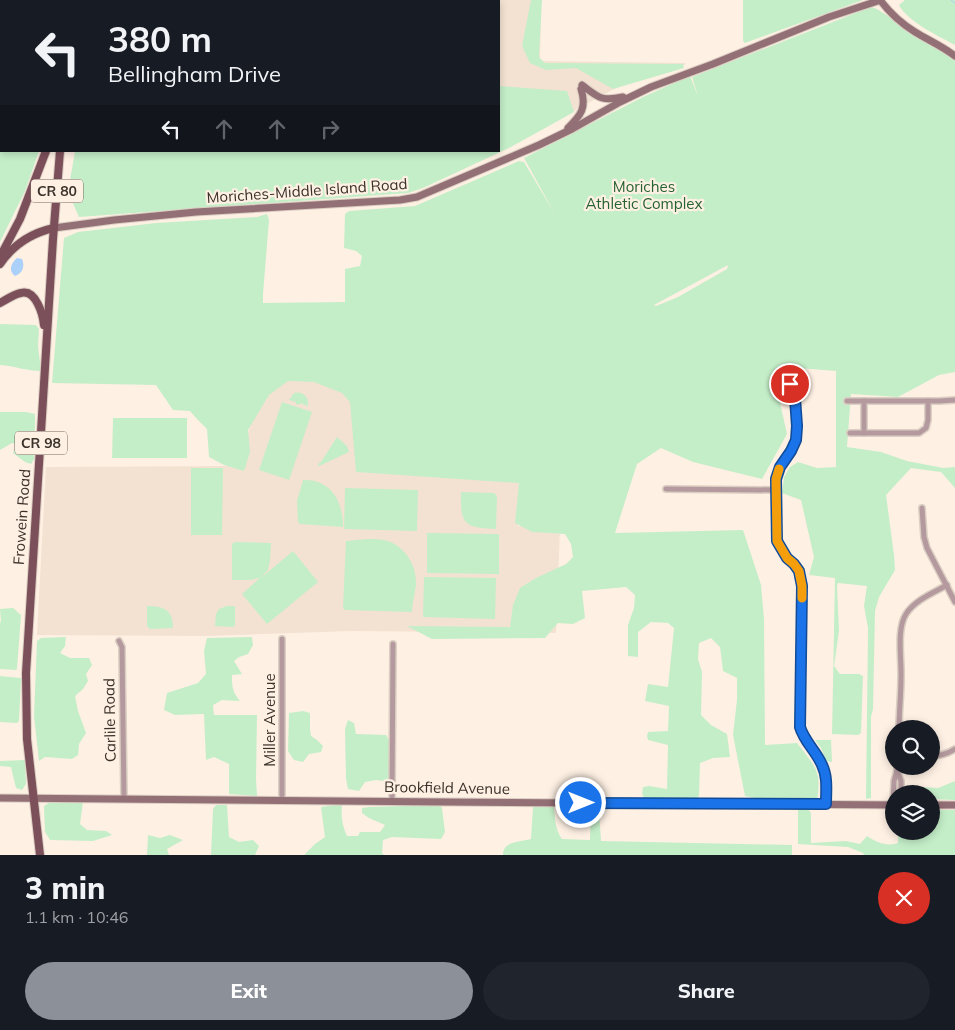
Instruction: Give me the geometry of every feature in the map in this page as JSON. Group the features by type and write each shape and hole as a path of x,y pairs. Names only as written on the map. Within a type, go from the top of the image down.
{"main road":[{"path":"880,0 909,28 955,56"},
{"name":"Moriches-Middle Island Road","path":"54,228 187,213 422,196 562,134 659,83 713,64 829,17 880,0"},
{"path":"562,134 577,120 581,113 584,104 581,87 603,99 613,99 635,94"},
{"name":"CR 80","path":"0,257 20,219 46,152"},
{"name":"Frowein Road","path":"40,855 27,739 26,680 60,152"},
{"path":"0,264 19,243 33,235 54,228"},
{"path":"0,304 21,293 26,292 30,294 36,300 41,310 47,340"},
{"name":"Brookfield Avenue","path":"0,798 885,805"},
{"path":"940,805 955,805"}],"street":[{"path":"790,384 795,398 796,440 780,467 776,479 777,541 787,558 799,571 802,586 800,727 822,765 826,776 826,804"},
{"path":"847,401 955,400"},
{"path":"864,401 864,433"},
{"path":"850,433 919,433 926,428 928,401"},
{"path":"666,488 776,490"},
{"path":"922,508 926,542 955,602"},
{"path":"899,720 900,631 903,620 906,613 917,602 946,585"},
{"name":"Miller Avenue","path":"282,639 282,801"},
{"name":"Carlile Road","path":"119,641 122,647 124,799"},
{"path":"392,644 392,801"},
{"path":"940,756 951,752 955,748"},
{"path":"896,775 894,784 901,784 899,775"}],"shaded area":[{"path":"500,0 541,0 540,61 685,63 685,65 650,72 570,113 500,125"},
{"path":"262,378 356,380 520,477 518,526 560,529 556,633 352,631 203,636 37,635 46,467 240,466"}],"green space":[{"path":"531,0 542,0 539,57 545,63 683,64 684,68 613,89 576,68 546,70 530,63 522,46"},
{"path":"743,0 863,0 745,43 743,41"},
{"path":"905,0 955,0 955,45 924,28 909,17 899,5"},
{"name":"Moriches Athletic Complex","path":"871,7 877,9 955,60 955,372 939,375 898,397 851,394 847,447 881,452 907,461 943,468 955,467 955,488 941,472 911,468 886,495 895,570 879,597 875,611 873,709 871,717 871,798 866,799 868,628 864,606 867,586 838,583 837,586 839,631 834,666 840,674 859,674 863,676 861,733 858,735 832,734 835,578 809,575 814,557 801,500 782,493 784,477 790,467 798,462 817,468 836,467 836,371 799,368 775,380 787,434 762,479 693,462 661,448 637,464 615,533 743,530 761,585 764,619 765,745 797,743 816,769 819,783 817,801 766,800 745,796 733,735 737,700 737,678 723,671 720,647 711,638 699,643 698,659 702,672 701,715 711,725 727,734 730,757 713,758 700,763 699,796 696,799 644,798 642,794 643,787 667,789 668,745 648,740 647,736 648,732 668,731 669,706 645,701 648,684 668,687 674,628 668,623 651,622 638,632 638,657 628,656 628,625 634,608 635,595 626,587 582,591 585,618 573,624 558,623 545,638 432,639 407,626 510,627 513,605 520,588 566,564 573,557 571,544 565,534 532,532 515,523 519,483 356,472 350,402 342,393 314,382 288,381 269,395 248,430 250,452 244,471 224,465 209,457 207,429 190,411 173,410 156,385 52,383 64,238 78,232 156,223 257,217 267,214 269,220 263,303 345,302 345,269 360,266 362,256 356,251 344,248 345,214 349,211 415,206 519,161 524,162 556,216 524,158 643,97 690,76 698,96 692,77","holes":["728,265 727,269 678,297 656,306 654,305"]},
{"path":"500,86 567,91 574,112 509,148 423,188 408,193 79,217 68,192 75,152 500,152"},
{"path":"0,152 39,152 25,191 0,242"},
{"path":"0,324 36,325 39,329 38,346 41,371 0,365"},
{"path":"294,393 305,395 308,400 308,406 300,403 299,405 289,400"},
{"path":"282,402 312,412 289,480 259,470"},
{"path":"0,412 35,414 34,459 31,464 13,453 18,445 12,443 0,450"},
{"path":"113,418 187,418 187,458 112,458"},
{"path":"337,437 347,446 349,452 319,466 319,463"},
{"path":"191,468 223,468 222,535 191,535"},
{"path":"303,480 322,484 333,493 340,505 343,527 300,524 298,522 297,501"},
{"path":"345,488 418,490 417,531 344,529"},
{"path":"461,492 494,493 497,496 496,529 477,527 466,522 463,518"},
{"path":"427,533 499,534 499,574 427,573"},
{"path":"368,539 391,542 408,556 416,577 412,612 345,610 343,608 346,541"},
{"path":"235,542 271,543 268,570 261,578 293,551 318,582 267,624 242,594 260,578 232,580 232,544"},
{"path":"424,577 496,578 495,619 423,617"},
{"path":"147,606 166,610 173,622 173,628 150,629 147,626"},
{"path":"235,606 235,625 233,627 215,626 216,614 219,609"},
{"path":"13,608 21,615 17,669 0,669 0,609"},
{"path":"66,637 65,646 60,653 70,658 89,658 92,665 86,674 88,681 75,696 86,733 79,744 78,755 72,759 45,757 39,761 34,716 37,641 41,638"},
{"path":"252,637 253,645 248,654 234,661 242,674 232,675 233,689 240,701 222,700 213,705 214,715 257,715 257,796 229,794 229,764 214,757 206,760 204,714 175,715 164,710 167,693 198,683 206,674 204,651 207,638"},
{"path":"0,676 21,678 19,721 17,723 0,722"},
{"path":"303,711 310,713 311,736 323,746 321,752 309,754 303,762 294,760 288,751 289,713"},
{"path":"348,720 354,723 356,734 386,735 389,740 389,778 384,781 365,782 359,791 348,789 346,779 345,729"},
{"path":"815,740 831,740 832,762 826,761 821,748"},
{"path":"25,760 26,784 22,790 16,788 11,767 0,766 0,761"},
{"path":"955,781 955,800 940,799 940,787"},
{"path":"83,802 80,824 87,830 106,831 112,835 93,841 50,840 45,832 44,806 49,803"},
{"path":"342,804 342,820 347,836 358,836 360,832 380,832 385,825 362,813 362,808 369,807 440,805 445,832 441,839 392,837 383,840 382,853 384,855 305,855 325,837 321,807"},
{"path":"216,805 227,805 229,837 239,842 253,840 259,846 255,855 211,855 213,809"},
{"path":"533,807 554,807 557,828 562,839 590,840 591,807 599,809 601,841 792,845 792,855 503,855 504,850 509,845 531,839"},
{"path":"798,809 808,809 811,813 811,843 846,841 860,844 867,836 886,844 898,843 898,840 940,840 940,810 955,810 955,855 864,855 848,847 798,844"},
{"path":"148,835 160,838 170,835 183,840 167,849 169,855 147,855"}],"water":[{"path":"17,258 22,259 23,267 22,271 15,276 11,267"}],"waterway":[{"path":"951,0 955,3"}],"slow traffic":[{"path":"779,469 776,479 777,541 781,550 799,571 802,598"}],"route":[{"path":"581,803 826,804 826,776 822,765 800,727 802,586 799,571 781,550 777,541 776,479 780,467 796,440 795,398 790,384"}]}
